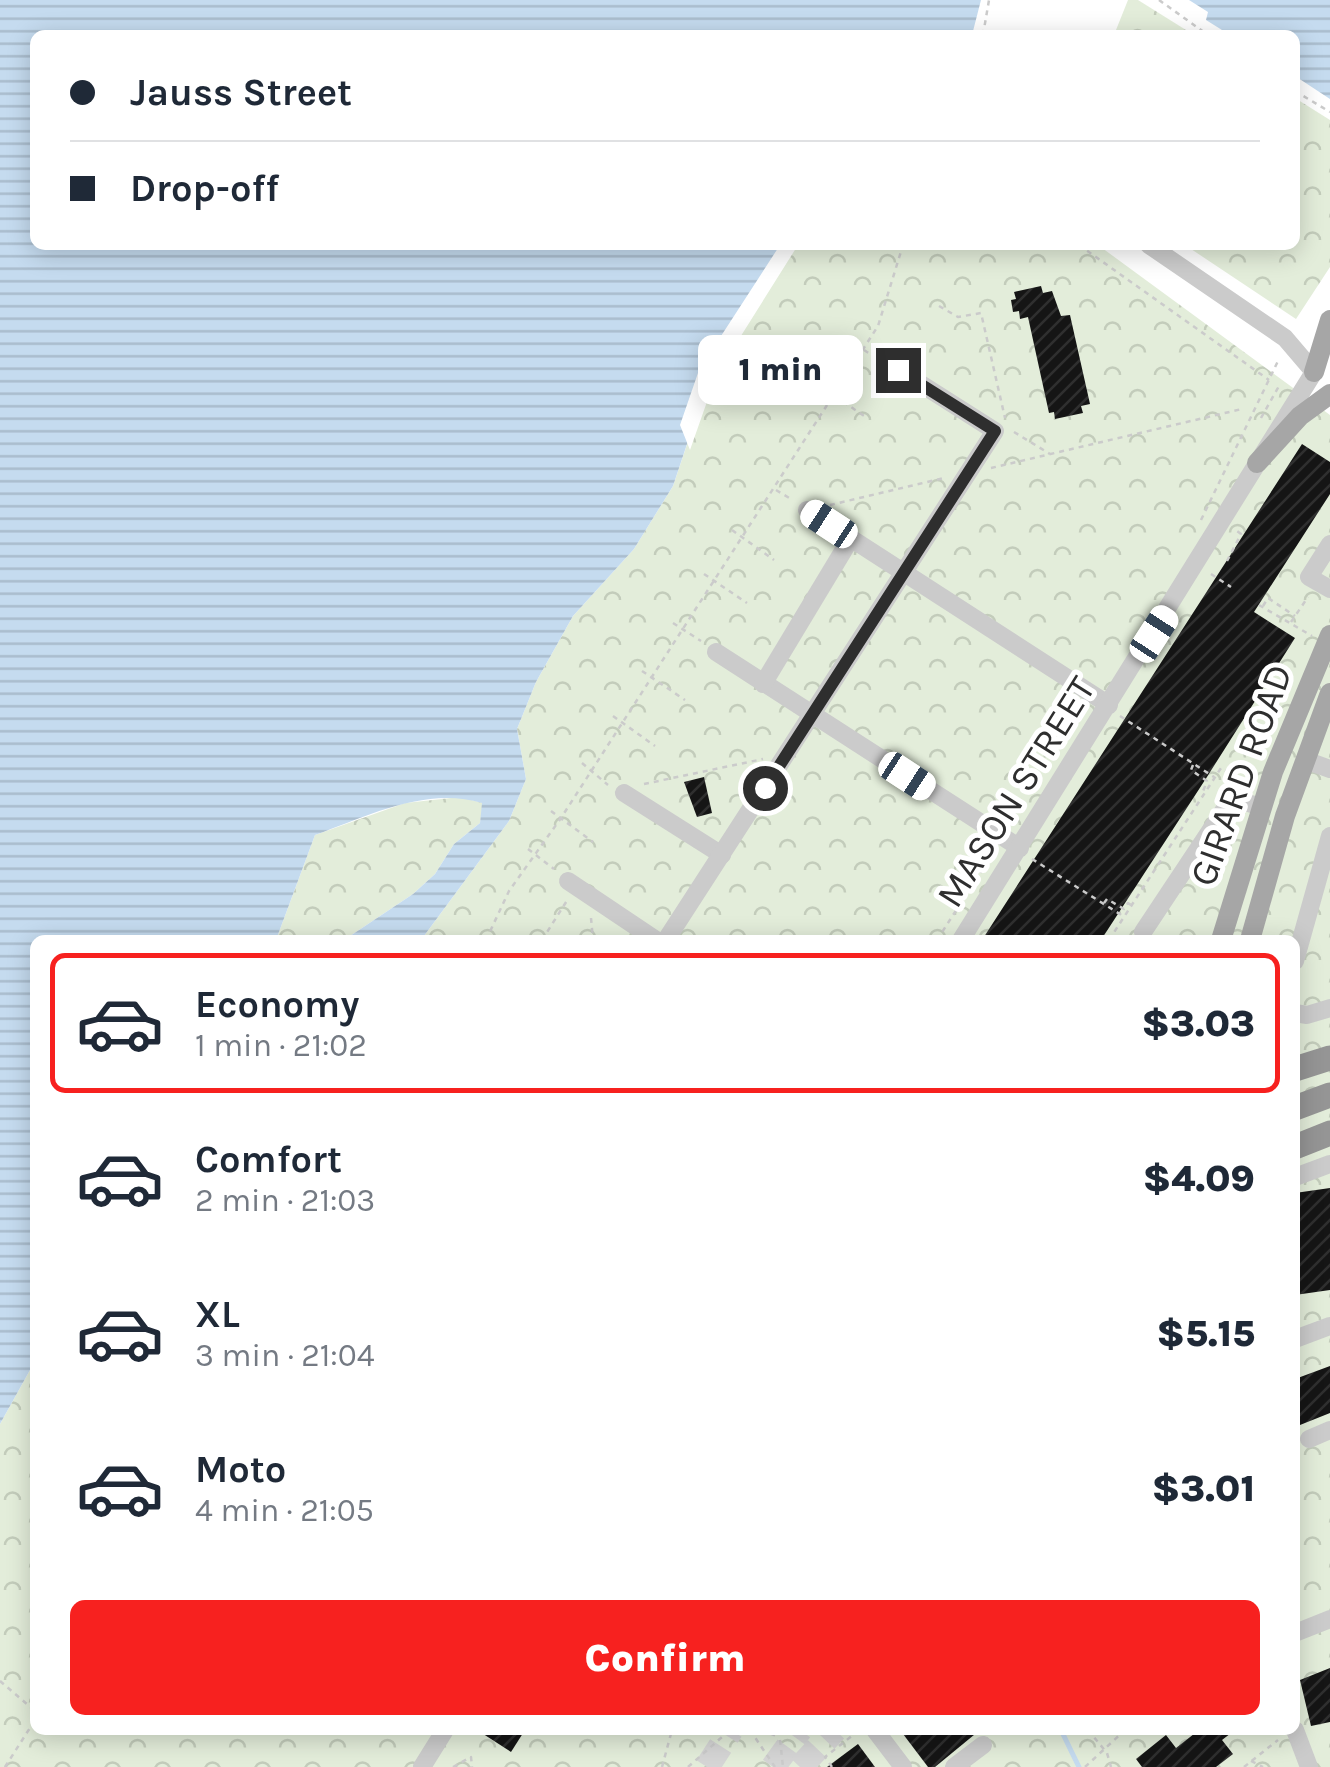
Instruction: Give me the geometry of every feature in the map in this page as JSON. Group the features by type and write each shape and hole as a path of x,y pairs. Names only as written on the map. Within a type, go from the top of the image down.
{"highway":[{"path":"1300,1067 1330,1058"},
{"path":"1300,1106 1330,1095"},
{"path":"1300,1145 1330,1133"}],"main road":[{"path":"1325,374 1330,320"},
{"path":"1257,463 1300,416 1330,394"},
{"name":"GIRARD ROAD","path":"1222,935 1261,807 1322,636"},
{"name":"GIRARD ROAD","path":"1252,935 1330,693"}],"street":[{"path":"1156,250 1289,341 1325,374"},
{"path":"669,935 995,431 893,368"},
{"name":"MASON STREET","path":"965,935 1027,854 1109,705 1257,463 1325,374"},
{"path":"806,510 1109,705"},
{"path":"763,684 851,538"},
{"path":"1330,544 1309,577 1330,590"},
{"path":"716,652 1027,854"},
{"path":"1306,760 1330,770"},
{"path":"619,792 722,855"},
{"path":"1147,935 1232,798 1261,807"},
{"path":"1300,943 1330,836"},
{"path":"572,884 648,935"},
{"path":"1300,1012 1330,1008"},
{"path":"1300,1175 1330,1164"},
{"path":"1300,1333 1330,1326"},
{"path":"1308,1439 1330,1430"},
{"path":"1300,1630 1330,1620"},
{"path":"422,1767 443,1735"},
{"path":"870,1735 903,1767"},
{"path":"1288,1735 1309,1767"},
{"path":"954,1767 983,1746"}],"path":[{"path":"984,30 988,0"},
{"path":"1159,0 1201,30"},
{"path":"1300,94 1330,112"},
{"path":"488,935 509,891 562,818 878,326 901,250"},
{"path":"1085,250 1270,380"},
{"path":"939,306 958,318 981,313 1006,416 995,431"},
{"path":"1252,414 1289,341"},
{"path":"863,349 893,368"},
{"path":"1261,418 1278,386"},
{"path":"834,396 867,418"},
{"path":"774,488 806,510 1242,409"},
{"path":"732,530 774,560"},
{"path":"1227,561 1241,534 1236,531"},
{"path":"1218,579 1224,571"},
{"path":"1209,573 1231,587"},
{"path":"704,574 747,603"},
{"path":"1296,616 1268,598 1260,606 1322,636"},
{"path":"1291,622 1300,610"},
{"path":"673,623 716,652"},
{"path":"642,671 685,700"},
{"path":"613,716 655,746"},
{"path":"1124,718 1215,777"},
{"path":"656,782 786,754"},
{"path":"582,763 619,792"},
{"path":"1194,764 1190,770 1208,781 1200,792 1204,795"},
{"path":"1112,935 1221,768 1239,779 1254,780"},
{"path":"551,811 593,842"},
{"path":"528,849 572,884 545,935"},
{"path":"1027,854 1124,917"},
{"path":"1103,904 1107,899 1124,910 1128,903 1132,906"},
{"path":"0,1681 30,1706"},
{"path":"5,1767 30,1728"},
{"path":"662,1767 671,1735"},
{"path":"688,1767 724,1735"},
{"path":"753,1735 775,1767"},
{"path":"774,1735 781,1738"},
{"path":"780,1735 783,1767"},
{"path":"832,1767 825,1757 860,1735"},
{"path":"1092,1735 1111,1767"},
{"path":"1085,1767 1119,1735"},
{"path":"1244,1767 1286,1735"},
{"path":"453,1767 471,1757 472,1767"},
{"path":"1250,1762 1263,1767"}],"green space":[{"path":"1128,0 1138,0 1186,30 1116,30"},
{"path":"1300,101 1330,120 1330,267 1296,319 1192,250 1300,250"},
{"path":"790,250 1105,250 1330,415 1330,1767 0,1767 0,1424 30,1370 30,1735 1300,1735 1300,935 425,935 509,821 526,779 517,729 536,682 573,616 634,549 673,486 704,394"},
{"path":"460,797 483,803 480,823 454,844 435,874 413,894 352,935 278,935 315,835 405,803"}],"water":[{"path":"0,0 981,0 973,30 30,30 30,250 790,250 734,336 691,432 673,486 634,549 573,616 536,682 517,729 526,779 509,821 425,935 352,935 413,894 435,874 454,844 480,823 482,803 440,798 419,801 315,835 278,935 30,935 30,1370 0,1424"},
{"path":"1189,0 1330,0 1330,99 1300,79 1300,30 1222,30 1206,20 1208,12"}],"pier":[{"path":"777,250 795,250 739,339 709,396 690,450 680,425 699,370"}],"building":[{"path":"1041,286 1043,293 1052,291 1061,316 1070,315 1090,404 1081,406 1083,413 1055,419 1054,412 1049,413 1028,317 1020,319 1019,311 1013,312 1014,292"},
{"path":"1302,444 1330,462 1330,494 1254,612 1295,638 1104,935 985,935"},
{"path":"704,777 712,813 697,817 684,782"},
{"path":"1330,1188 1330,1290 1300,1294 1300,1192"},
{"path":"1330,1366 1330,1413 1300,1425 1300,1377"},
{"path":"1330,1668 1330,1722 1311,1726 1300,1680"},
{"path":"485,1735 522,1735 511,1752"},
{"path":"904,1735 974,1735 935,1767 928,1767"},
{"path":"1166,1735 1176,1748 1193,1735 1228,1735 1222,1740 1233,1754 1216,1767 1142,1767 1136,1759"},
{"path":"858,1744 875,1767 827,1767"}],"waterway":[{"path":"1063,1735 1079,1767"}],"tunnel":[{"path":"707,1767 728,1735"},
{"path":"773,1767 796,1735"},
{"path":"800,1767 830,1735"}],"route":[{"path":"765,788 995,431 898,370"}]}
